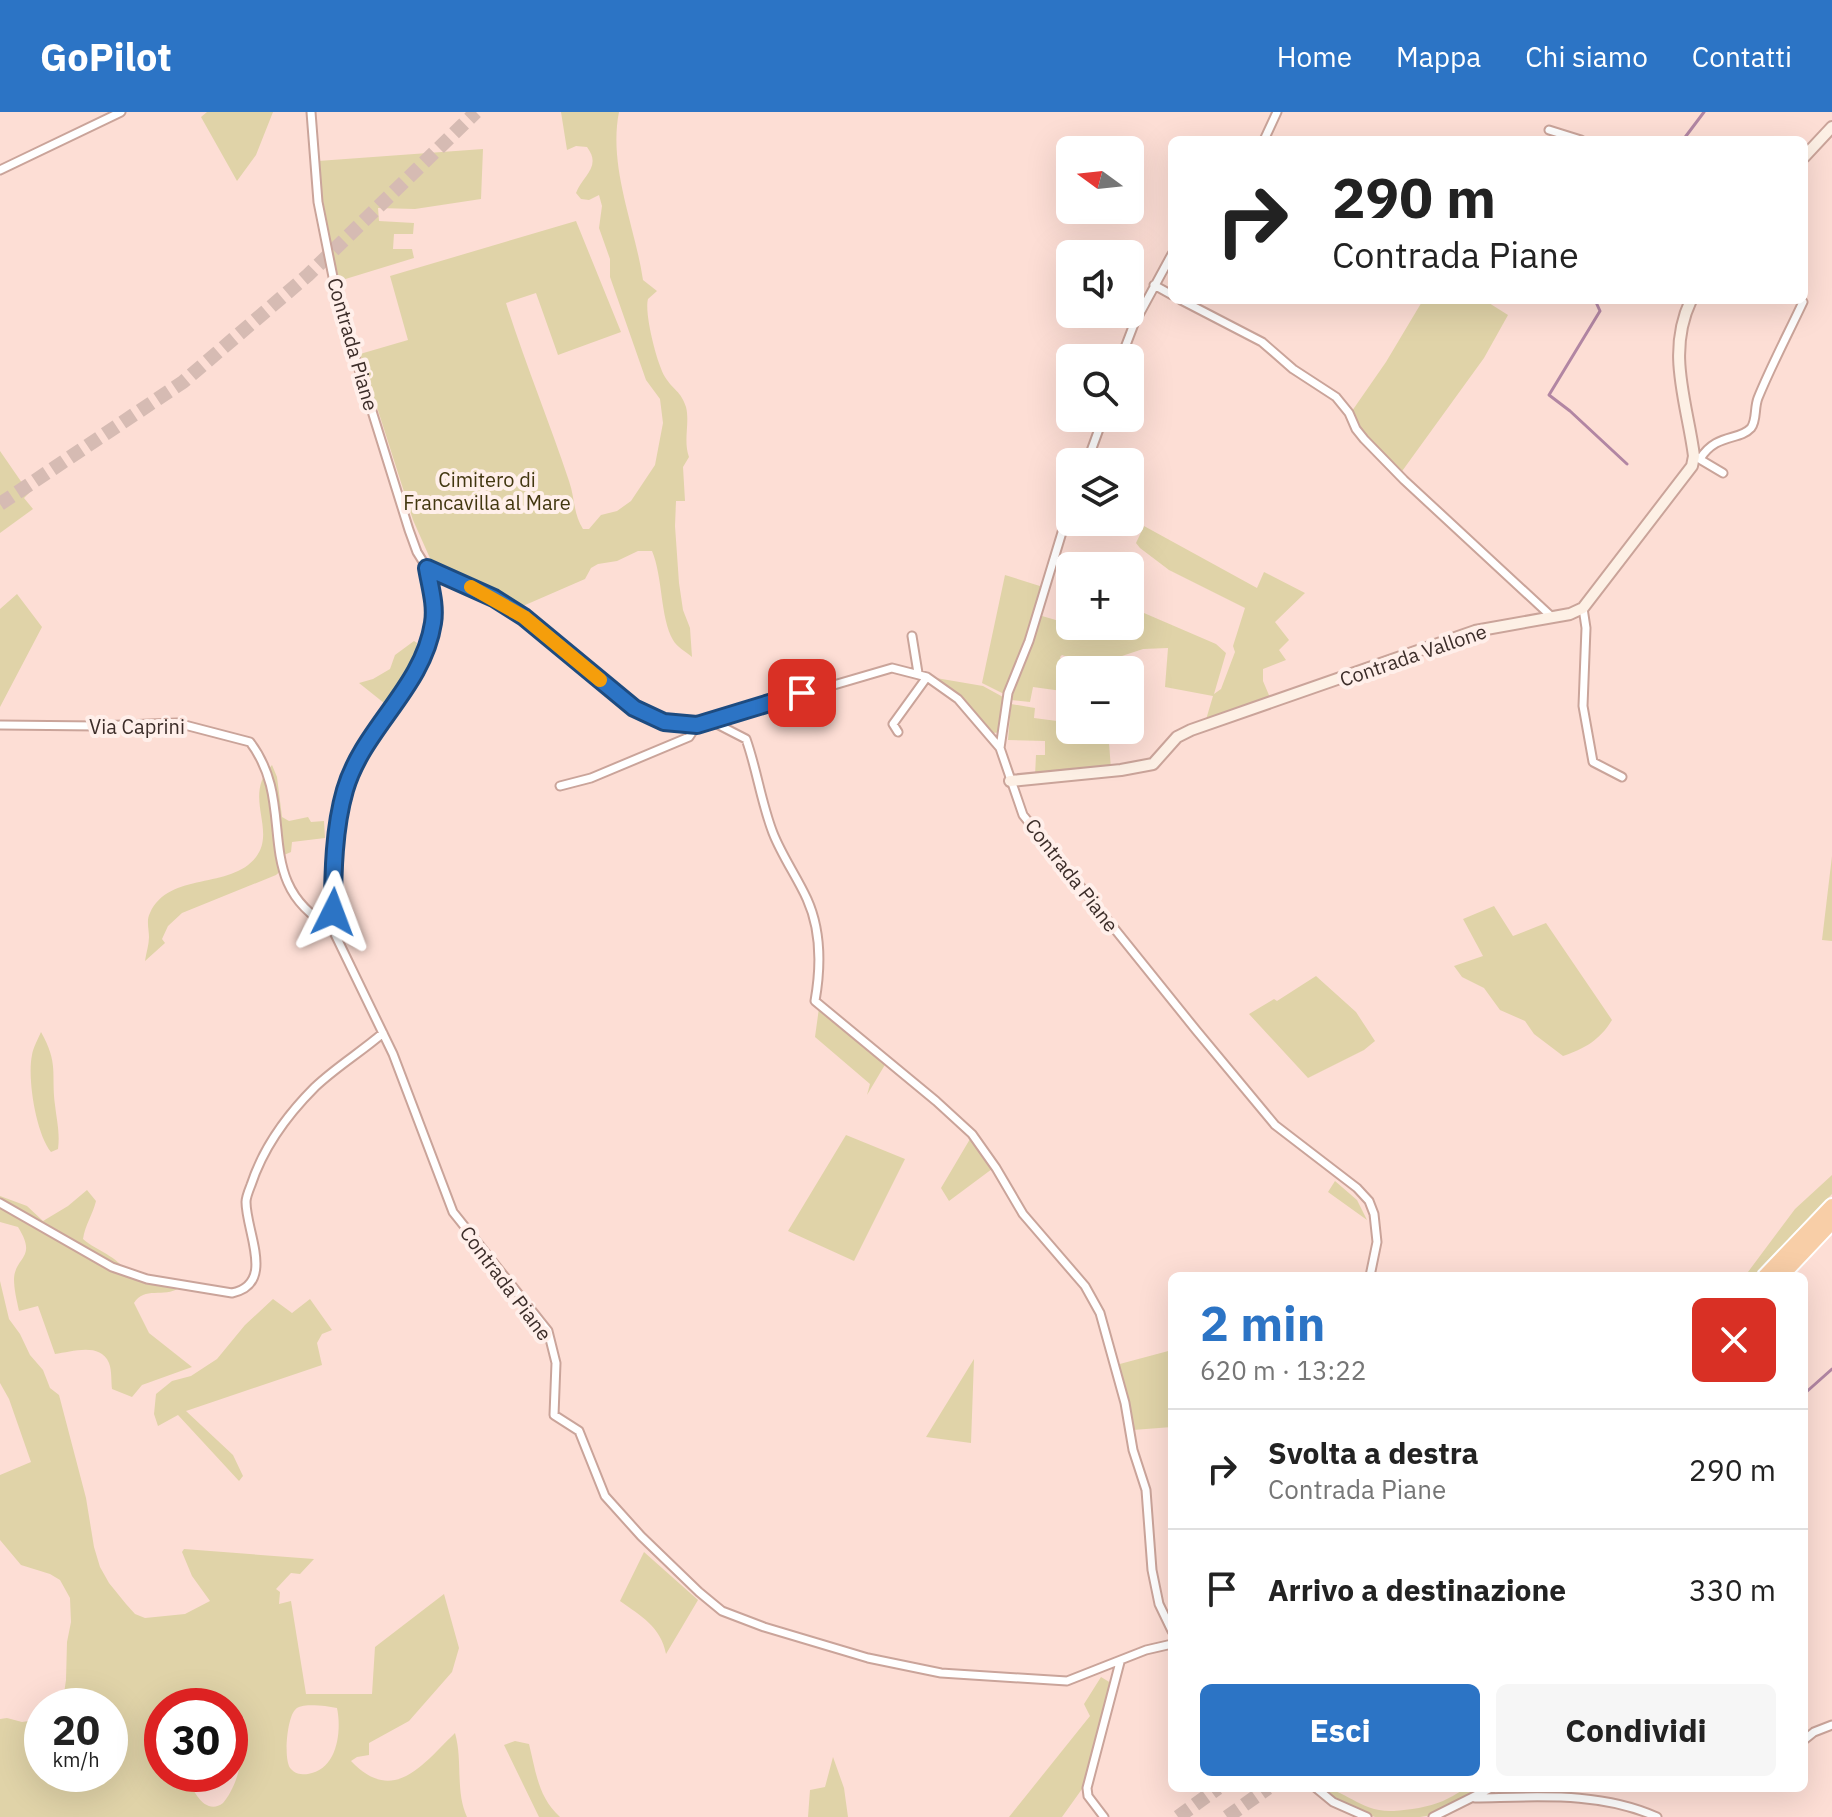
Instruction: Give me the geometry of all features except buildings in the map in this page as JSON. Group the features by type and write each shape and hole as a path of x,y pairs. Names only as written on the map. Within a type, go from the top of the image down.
{"highway":[{"path":"1769,1272 1832,1206"},
{"path":"1785,1272 1832,1222"}],"street":[{"path":"0,170 121,112"},
{"name":"Contrada Piane","path":"311,112 318,202 338,302 409,530 427,568 434,621 425,653 408,686 362,752 345,790 338,834 332,928 393,1054 437,1177 453,1212 548,1331 556,1363 554,1415 579,1431 605,1496 641,1536 722,1611 766,1628 868,1658 941,1673 1067,1681 1146,1650 1168,1645"},
{"path":"1266,136 1277,112"},
{"path":"1808,153 1832,127"},
{"path":"1549,130 1568,136"},
{"path":"1127,344 1168,261"},
{"path":"1154,285 1168,293"},
{"path":"1189,304 1262,342 1293,369 1336,397 1374,450 1552,617"},
{"path":"1689,304 1681,326 1678,378 1697,458 1723,473"},
{"path":"1622,777 1593,762 1583,706 1586,628 1583,608 1697,458 1707,448 1726,437 1747,431 1753,425 1756,403 1802,304"},
{"path":"1000,748 1008,693 1029,641 1061,536"},
{"name":"Contrada Piane","path":"427,568 494,598 524,617 634,708 664,722 697,725 892,668 927,677 958,699 1000,748 1023,815 1090,901 1275,1125 1357,1188 1369,1201 1374,1214 1377,1242 1371,1272"},
{"name":"Contrada Vallone","path":"1010,781 1153,764 1177,737 1191,730 1475,631 1583,608"},
{"path":"912,636 918,673"},
{"path":"898,732 893,724 927,677"},
{"path":"711,721 746,739 774,835 808,902 820,945 820,973 815,1001 972,1134 1023,1214 1085,1286 1100,1313 1125,1403 1133,1450 1146,1490 1152,1570 1159,1604 1168,1623"},
{"name":"Via Caprini","path":"0,725 177,723 250,742 267,772 275,804 282,867 291,893 315,919 332,928"},
{"path":"560,786 591,778 689,737 697,725"},
{"path":"0,1203 112,1267 147,1279 232,1293 244,1290 253,1281 257,1266 246,1201 261,1159 283,1125 315,1088 383,1033"},
{"path":"1104,1817 1088,1796 1087,1788 1120,1662"},
{"path":"1808,1737 1832,1725"},
{"path":"1321,1792 1333,1802 1367,1817"},
{"path":"1433,1817 1485,1792"},
{"path":"1475,1798 1572,1797 1614,1801 1657,1817"}],"green space":[{"path":"207,112 273,112 256,155 237,181 201,117"},
{"name":"Cimitero di Francavilla al Mare","path":"561,112 619,112 617,154 624,196 643,280 657,291 648,299 647,306 652,338 662,370 682,397 687,413 689,457 683,467 685,501 676,501 675,526 679,583 683,610 690,628 692,657 676,644 669,631 652,551 638,551 617,561 598,564 591,568 585,579 516,609 433,565 413,520 360,354 408,340 390,276 576,221 621,332 558,355 536,293 506,303 583,529 589,529 601,515 617,511 631,501 655,465 663,423 660,399 646,380 610,277 610,259 599,228 602,206 599,195 589,200 581,199 576,193 592,166 591,154 587,147 576,146 567,150"},
{"path":"483,149 481,199 415,209 378,208 379,221 414,223 413,234 394,234 393,249 412,249 414,258 339,281 325,217 318,161"},
{"path":"1421,304 1491,304 1508,315 1484,358 1400,474 1360,432 1352,411"},
{"path":"0,451 29,493 24,498 33,509 0,533"},
{"path":"1144,526 1257,588 1264,572 1305,593 1275,622 1289,640 1279,650 1286,660 1263,669 1263,681 1271,700 1205,723 1213,696 1165,687 1168,648 1143,649 1122,656 1056,656 1056,690 1033,687 1030,702 1011,700 1042,616 1056,620 1056,640 1144,640 1144,613 1216,644 1226,653 1214,694 1221,689 1235,652 1233,646 1245,608 1169,570 1136,543 1139,536 1144,536"},
{"path":"1005,575 1043,587 1030,632 1004,694 982,683"},
{"path":"17,594 42,627 0,707 0,609"},
{"path":"414,641 417,643 409,668 384,703 359,683 390,669 395,655"},
{"path":"936,678 983,686 1003,697 1002,732 993,733 935,681"},
{"path":"1011,704 1035,708 1034,718 1056,721 1056,744 1109,744 1111,769 1035,776 1036,755 1045,755 1045,741 1008,740"},
{"path":"272,765 277,777 282,817 289,821 308,817 311,822 324,821 325,838 292,842 291,852 284,855 284,868 276,875 182,913 168,926 162,939 165,943 145,961 149,916 159,900 185,886 232,874 256,857 263,835 260,789"},
{"path":"1832,856 1832,941 1822,940"},
{"path":"1494,906 1513,936 1546,923 1612,1020 1591,1043 1563,1056 1534,1034 1525,1021 1500,1010 1484,988 1462,977 1454,966 1483,956 1463,919"},
{"path":"1316,976 1356,1012 1375,1041 1364,1050 1308,1078 1249,1014 1274,999 1277,1001"},
{"path":"819,1008 886,1063 867,1095 870,1084 815,1037"},
{"path":"41,1032 53,1068 58,1127 58,1149 51,1152 41,1132 32,1091 32,1055"},
{"path":"846,1135 905,1159 854,1261 788,1231"},
{"path":"970,1139 992,1169 949,1201 941,1188"},
{"path":"1832,1175 1832,1194 1757,1272 1748,1272 1795,1209"},
{"path":"1335,1181 1357,1200 1367,1220 1328,1192"},
{"path":"87,1190 96,1201 83,1239 115,1259 128,1276 179,1288 143,1295 134,1303 149,1333 192,1367 142,1385 132,1397 112,1389 109,1363 99,1352 85,1350 55,1354 38,1306 19,1311 14,1279 26,1245 18,1227 0,1222 0,1196 27,1206 43,1221"},
{"path":"0,1281 9,1319 30,1355 43,1370 50,1388 59,1395 86,1498 94,1547 109,1583 135,1614 145,1618 185,1614 210,1601 192,1576 182,1552 184,1549 314,1559 300,1574 291,1573 276,1589 280,1592 279,1604 291,1601 306,1694 372,1694 375,1647 444,1594 459,1648 452,1672 409,1721 369,1743 369,1755 351,1761 367,1774 381,1780 394,1780 407,1776 419,1767 455,1733 461,1797 467,1817 0,1817 0,1719 24,1722 24,1792 128,1792 128,1688 65,1688 70,1598 60,1580 21,1565 0,1540 0,1475 31,1462 9,1399 0,1383","holes":["309,1705 337,1708 338,1738 331,1758 318,1771 306,1774 291,1769 287,1758 288,1730 295,1710"]},
{"path":"273,1299 292,1313 310,1299 332,1330 322,1334 317,1343 322,1365 186,1411 233,1455 243,1476 239,1481 178,1415 158,1426 154,1414 156,1394 172,1381 191,1376 217,1359 245,1325"},
{"path":"1168,1351 1168,1427 1133,1430 1116,1365"},
{"path":"974,1359 971,1443 926,1437"},
{"path":"644,1552 698,1600 666,1654 655,1629 620,1601"},
{"path":"1101,1677 1111,1683 1096,1751 1082,1789 1062,1817 1009,1817 1090,1716 1084,1704"},
{"path":"515,1741 529,1744 542,1792 560,1817 539,1817 504,1745"},
{"path":"833,1757 844,1788 848,1817 808,1817 810,1790 825,1787"},
{"path":"1323,1792 1337,1792 1362,1805 1394,1811 1432,1805 1461,1792 1475,1792 1432,1815 1420,1817 1375,1817 1334,1800"}],"waterway":[{"path":"1686,136 1704,112"},
{"path":"1597,304 1600,311 1549,395 1627,464"},
{"path":"1808,1390 1832,1369"}],"tunnel":[{"path":"0,504 183,382 308,275 476,112"},
{"path":"1178,1817 1212,1792"},
{"path":"1227,1817 1262,1792"}],"slow traffic":[{"path":"471,587 524,617 600,680"}],"route":[{"path":"333,912 338,834 345,790 362,752 408,686 425,653 434,621 427,568 494,598 524,617 634,708 664,722 697,725 802,693"}]}
